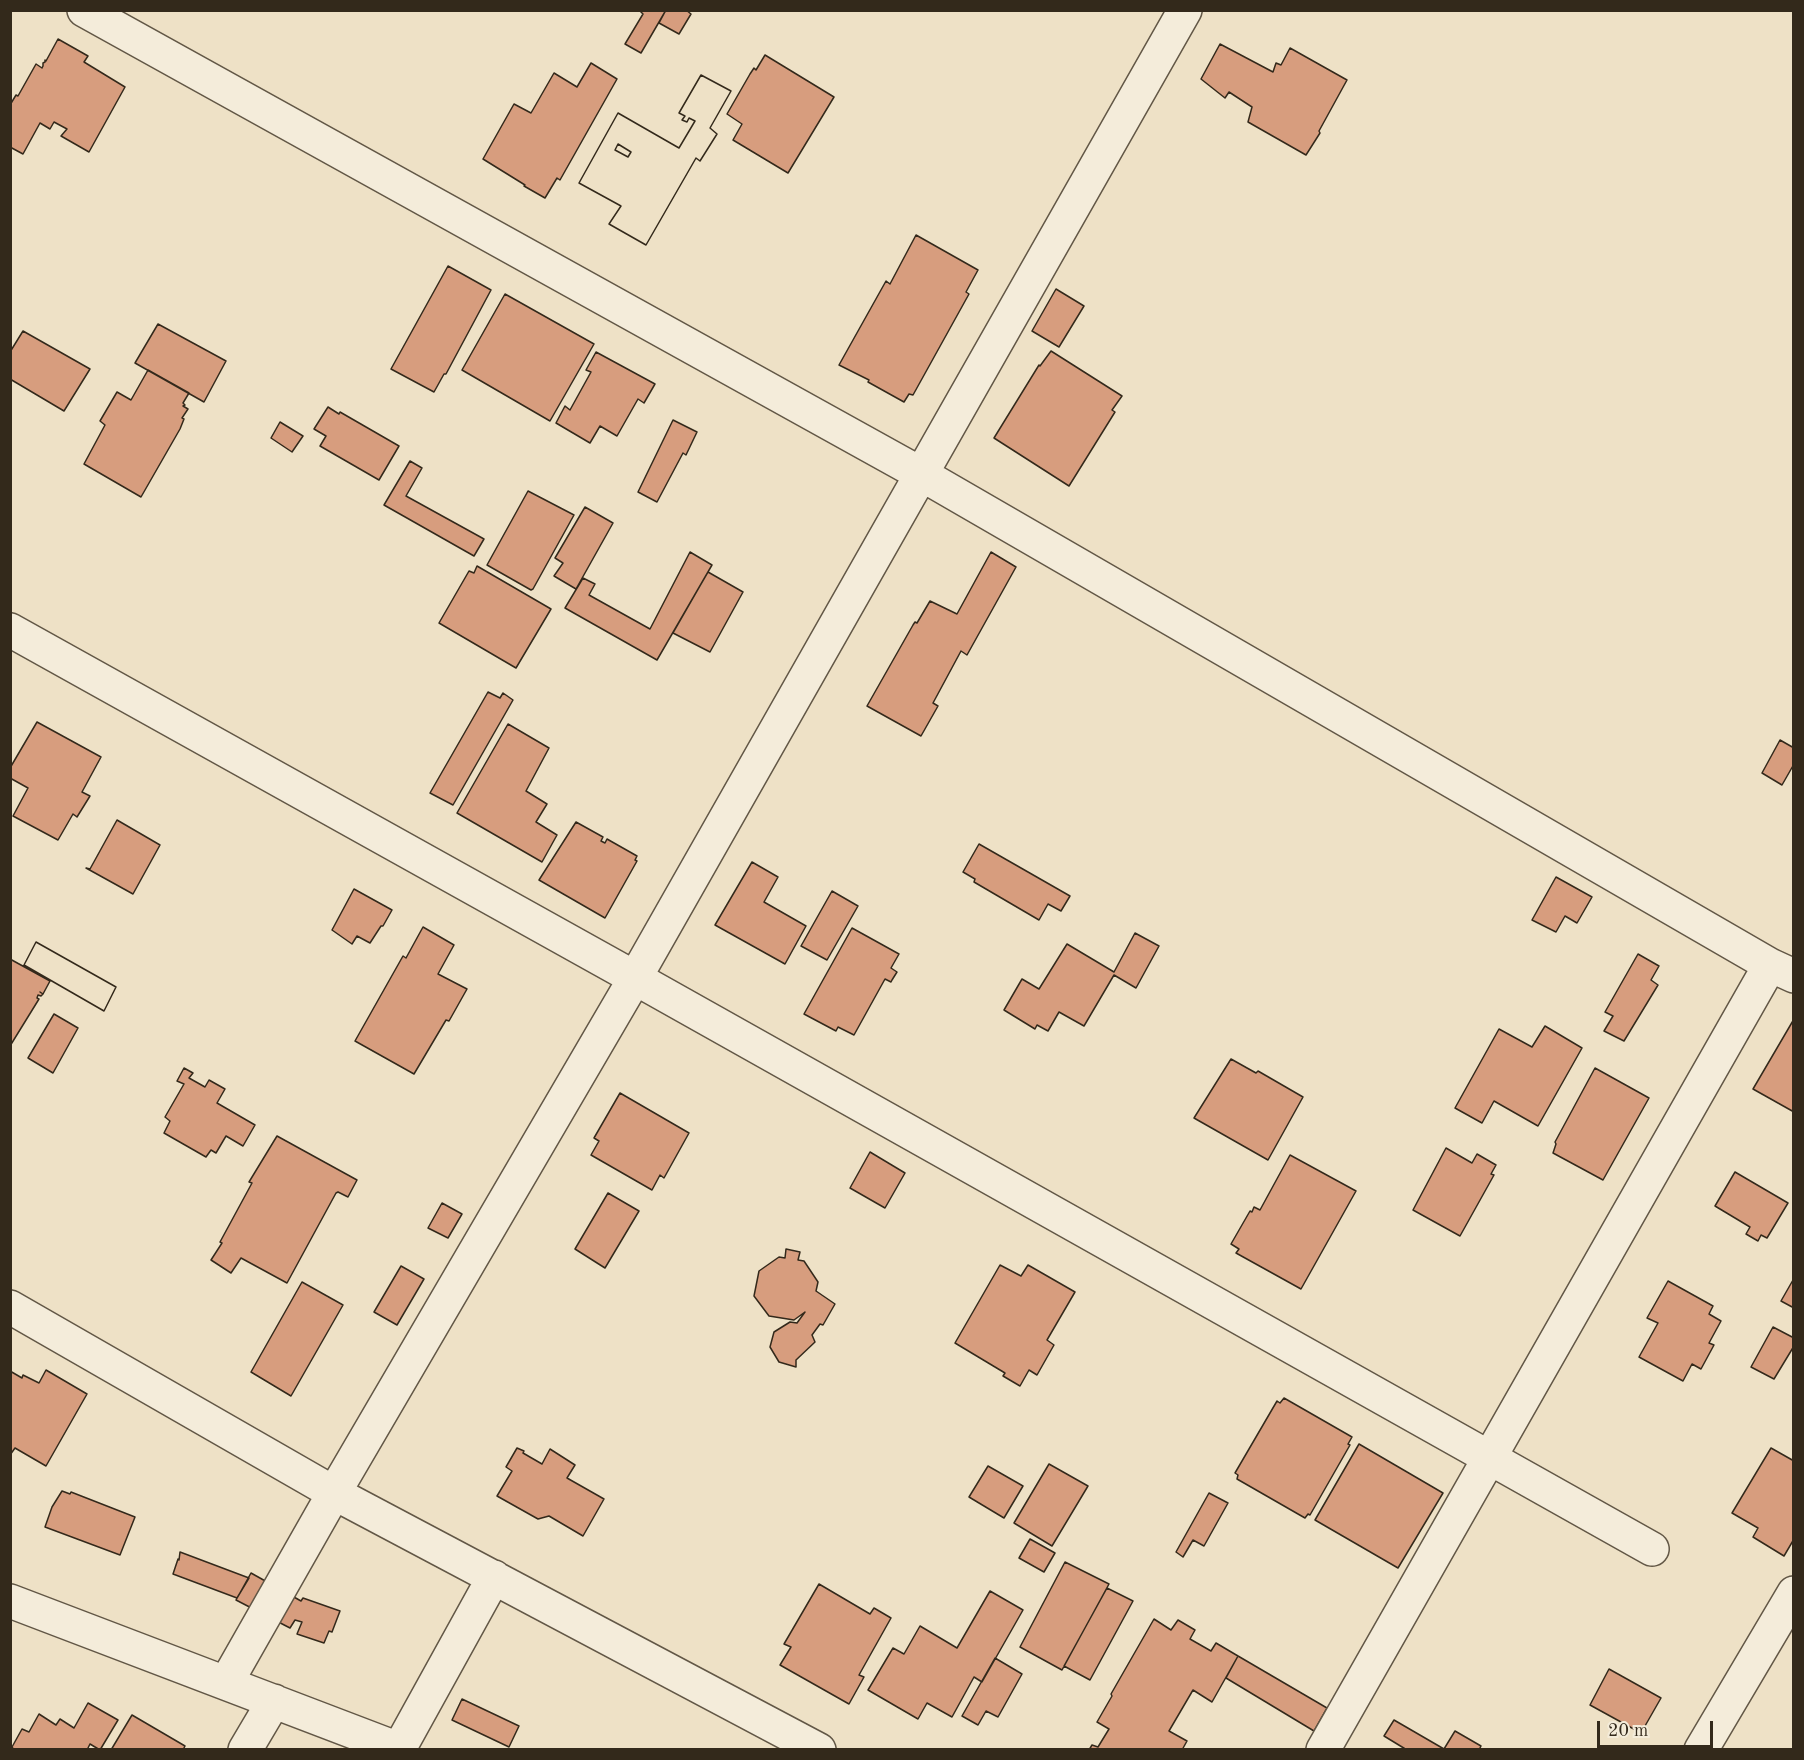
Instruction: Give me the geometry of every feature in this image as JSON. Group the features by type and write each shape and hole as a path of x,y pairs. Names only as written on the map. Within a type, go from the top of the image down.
{"street":[{"path":"84,10 921,474 1782,970 1490,1457 1323,1749"},
{"path":"226,1683 334,1493 635,978 1185,10"},
{"path":"10,630 1652,1549"},
{"path":"10,1307 334,1493 819,1749"},
{"path":"10,1601 400,1749 494,1577"},
{"path":"1701,1749 1794,1593"},
{"path":"245,1749 274,1701"}],"building":[{"path":"639,10 666,10 641,53 625,44 643,14"},
{"path":"666,10 686,10 691,14 679,34 659,23"},
{"path":"58,39 88,56 84,62 125,87 89,152 61,136 67,129 54,122 50,129 40,123 23,154 10,147 10,105 16,95 18,96 36,64 42,68"},
{"path":"1220,44 1273,72 1276,63 1281,65 1290,48 1347,80 1306,155 1248,122 1252,107 1229,92 1225,98 1201,79"},
{"path":"765,55 834,97 788,173 733,140 742,124 727,114 750,74 754,68 756,70"},
{"path":"591,63 617,79 560,180 557,178 545,198 483,159 514,104 531,113 554,73 577,87"},
{"path":"701,75 731,91 710,128 717,134 700,161 696,158 646,245 609,224 621,206 579,183 618,113 679,148 695,121 689,118 687,122 682,120 685,116 679,113","holes":["618,144 631,152 628,157 615,150"]},
{"path":"701,75 731,91 710,128 717,134 700,161 696,158 646,245 609,224 621,206 579,183 618,113 679,148 695,121 689,118 687,122 682,120 685,116 679,113","holes":["618,144 631,152 628,157 615,150"]},
{"path":"916,235 978,270 966,292 969,294 913,395 909,394 904,402 868,382 869,380 839,365 886,281 890,284"},
{"path":"448,266 491,290 434,392 391,369"},
{"path":"1056,289 1084,306 1059,347 1032,331"},
{"path":"505,294 594,344 550,421 462,370"},
{"path":"158,324 226,361 204,402 135,363"},
{"path":"23,331 90,369 64,411 10,379 10,352"},
{"path":"1051,351 1122,396 1112,410 1115,412 1069,486 994,438 1039,365"},
{"path":"596,352 655,384 644,403 638,399 617,436 600,426 590,443 556,423 565,406 570,410 591,372 586,370"},
{"path":"148,370 189,393 183,403 185,405 183,406 188,409 182,418 184,419 180,429 141,497 84,464 105,425 100,421 117,392 131,400"},
{"path":"328,407 399,446 379,480 320,446 326,436 314,429"},
{"path":"673,420 697,432 686,455 683,453 657,502 638,492"},
{"path":"280,422 303,436 292,452 271,438"},
{"path":"410,461 422,468 406,496 484,539 474,556 384,505"},
{"path":"528,491 574,515 531,590 487,565"},
{"path":"585,507 613,523 576,589 554,576 563,563 555,558"},
{"path":"690,552 712,565 657,660 565,608 583,578 595,584 589,595 650,629"},
{"path":"991,552 1016,567 967,655 961,651 933,703 938,706 921,736 867,706 913,625 917,623 930,601 957,614"},
{"path":"477,566 551,609 516,668 439,623 469,571 474,573"},
{"path":"708,572 743,592 710,652 673,633"},
{"path":"488,692 500,698 503,693 513,700 453,805 430,793"},
{"path":"37,722 101,757 82,792 90,796 77,817 73,814 58,840 13,816 28,788 10,778 10,768"},
{"path":"508,724 549,748 526,791 547,804 536,822 557,835 542,862 457,813"},
{"path":"1780,740 1794,748 1794,764 1782,785 1762,773"},
{"path":"117,820 160,845 133,894 86,868 90,869"},
{"path":"576,822 603,837 601,841 605,843 607,839 637,856 635,860 637,861 605,918 539,880"},
{"path":"979,844 1070,896 1061,911 1048,904 1039,920 974,882 975,879 963,872"},
{"path":"752,862 778,877 764,902 806,926 785,964 715,925"},
{"path":"1556,877 1592,897 1577,923 1565,916 1556,932 1532,920"},
{"path":"354,889 392,910 370,943 357,936 352,944 332,930"},
{"path":"832,891 858,906 827,960 801,946"},
{"path":"423,927 454,945 438,974 467,989 414,1074 355,1041 403,956 406,958"},
{"path":"852,928 899,954 891,968 897,972 891,982 885,979 854,1035 838,1027 836,1031 804,1014"},
{"path":"1135,933 1159,946 1136,988 1114,975 1084,1026 1059,1012 1048,1031 1037,1025 1035,1029 1004,1010 1022,979 1039,989 1067,944 1114,972"},
{"path":"36,942 116,987 104,1011 24,965"},
{"path":"36,942 116,987 104,1011 24,965"},
{"path":"1638,954 1659,966 1651,980 1658,985 1624,1041 1604,1031 1613,1016 1605,1012"},
{"path":"10,959 50,981 43,994 38,995 39,999 10,1046"},
{"path":"54,1014 78,1028 53,1073 28,1058"},
{"path":"1794,1019 1794,1112 1753,1089"},
{"path":"1545,1026 1582,1048 1538,1126 1494,1101 1482,1123 1455,1108 1499,1029 1532,1047"},
{"path":"1231,1059 1256,1073 1258,1071 1303,1097 1268,1160 1194,1118"},
{"path":"184,1068 193,1073 189,1078 205,1087 209,1080 225,1089 217,1103 255,1125 243,1146 226,1136 216,1153 211,1150 206,1157 164,1133 170,1121 165,1117 184,1084 177,1081"},
{"path":"1595,1068 1649,1098 1603,1180 1553,1153 1555,1142"},
{"path":"620,1093 689,1133 664,1178 660,1175 652,1190 591,1155 599,1141 594,1138"},
{"path":"277,1136 357,1180 348,1197 336,1193 287,1283 241,1258 231,1273 211,1260 252,1183 249,1182"},
{"path":"1446,1148 1472,1163 1477,1154 1496,1165 1491,1174 1494,1175 1460,1236 1413,1210"},
{"path":"870,1152 905,1173 885,1208 850,1188"},
{"path":"1290,1155 1356,1191 1301,1289 1236,1253 1239,1249 1231,1244 1250,1211 1252,1212 1254,1207 1260,1210"},
{"path":"1735,1172 1788,1203 1767,1238 1761,1235 1758,1241 1746,1234 1750,1227 1715,1206"},
{"path":"608,1193 639,1211 605,1268 575,1249"},
{"path":"442,1203 462,1214 448,1238 428,1228"},
{"path":"786,1249 800,1252 798,1260 804,1261 818,1282 816,1291 835,1304 823,1325 820,1324 812,1335 815,1342 796,1360 796,1367 779,1362 770,1347 774,1332 790,1322 797,1323 805,1312 794,1320 769,1316 754,1296 759,1271 779,1257 785,1258"},
{"path":"1000,1265 1021,1276 1028,1265 1075,1292 1047,1340 1054,1345 1037,1375 1029,1370 1020,1386 1003,1376 1005,1373 955,1343"},
{"path":"401,1266 424,1279 397,1325 374,1312"},
{"path":"1668,1281 1713,1306 1709,1314 1721,1321 1709,1343 1714,1345 1701,1369 1692,1364 1683,1381 1639,1357 1658,1323 1647,1318"},
{"path":"1794,1281 1794,1308 1781,1301"},
{"path":"302,1282 343,1305 291,1396 251,1372"},
{"path":"1773,1327 1794,1338 1794,1346 1774,1379 1751,1367"},
{"path":"46,1370 87,1394 46,1466 15,1448 10,1455 10,1371 22,1378 23,1375 39,1383"},
{"path":"1284,1398 1352,1437 1348,1444 1350,1445 1310,1515 1308,1514 1305,1518 1237,1479 1238,1475 1235,1473 1277,1401 1280,1403"},
{"path":"1359,1444 1443,1493 1398,1568 1315,1520"},
{"path":"517,1448 542,1464 550,1449 575,1465 567,1478 604,1499 583,1536 549,1516 538,1519 497,1496 512,1471 506,1467"},
{"path":"1771,1448 1794,1461 1794,1539 1784,1556 1753,1537 1758,1528 1732,1513"},
{"path":"1049,1464 1088,1486 1052,1546 1014,1523"},
{"path":"988,1466 1023,1486 1004,1518 969,1497"},
{"path":"62,1491 70,1494 71,1492 135,1517 120,1555 45,1527 52,1507"},
{"path":"1209,1493 1228,1503 1204,1546 1193,1540 1183,1557 1176,1552"},
{"path":"1030,1539 1055,1553 1044,1572 1019,1558"},
{"path":"180,1552 249,1578 237,1598 173,1574"},
{"path":"1065,1562 1109,1584 1062,1670 1020,1647"},
{"path":"251,1573 301,1601 303,1598 340,1611 332,1632 329,1631 324,1643 297,1634 302,1622 295,1620 290,1628 236,1600"},
{"path":"819,1584 870,1614 874,1608 891,1618 859,1675 864,1677 849,1704 780,1665 791,1647 784,1644"},
{"path":"1107,1588 1133,1601 1090,1680 1064,1666"},
{"path":"990,1591 1023,1610 982,1682 974,1677 952,1717 927,1703 918,1719 868,1690 893,1648 904,1654 920,1626 957,1648"},
{"path":"1154,1619 1171,1630 1178,1620 1195,1630 1190,1639 1211,1651 1216,1643 1238,1656 1212,1702 1193,1690 1169,1731 1187,1741 1182,1750 1089,1750 1092,1745 1098,1747 1109,1729 1097,1722"},
{"path":"1238,1656 1327,1708 1314,1731 1226,1678"},
{"path":"995,1658 1022,1674 998,1717 986,1711 978,1725 962,1716"},
{"path":"1609,1669 1661,1698 1641,1733 1590,1705"},
{"path":"462,1699 519,1726 509,1747 452,1720"},
{"path":"88,1703 118,1720 100,1750 90,1744 87,1750 14,1750 12,1747 22,1729 29,1732 39,1714 56,1725 60,1719 74,1728"},
{"path":"132,1715 185,1746 183,1750 111,1750"},
{"path":"1394,1720 1444,1749 1455,1731 1481,1746 1479,1750 1407,1750 1384,1736"}]}
